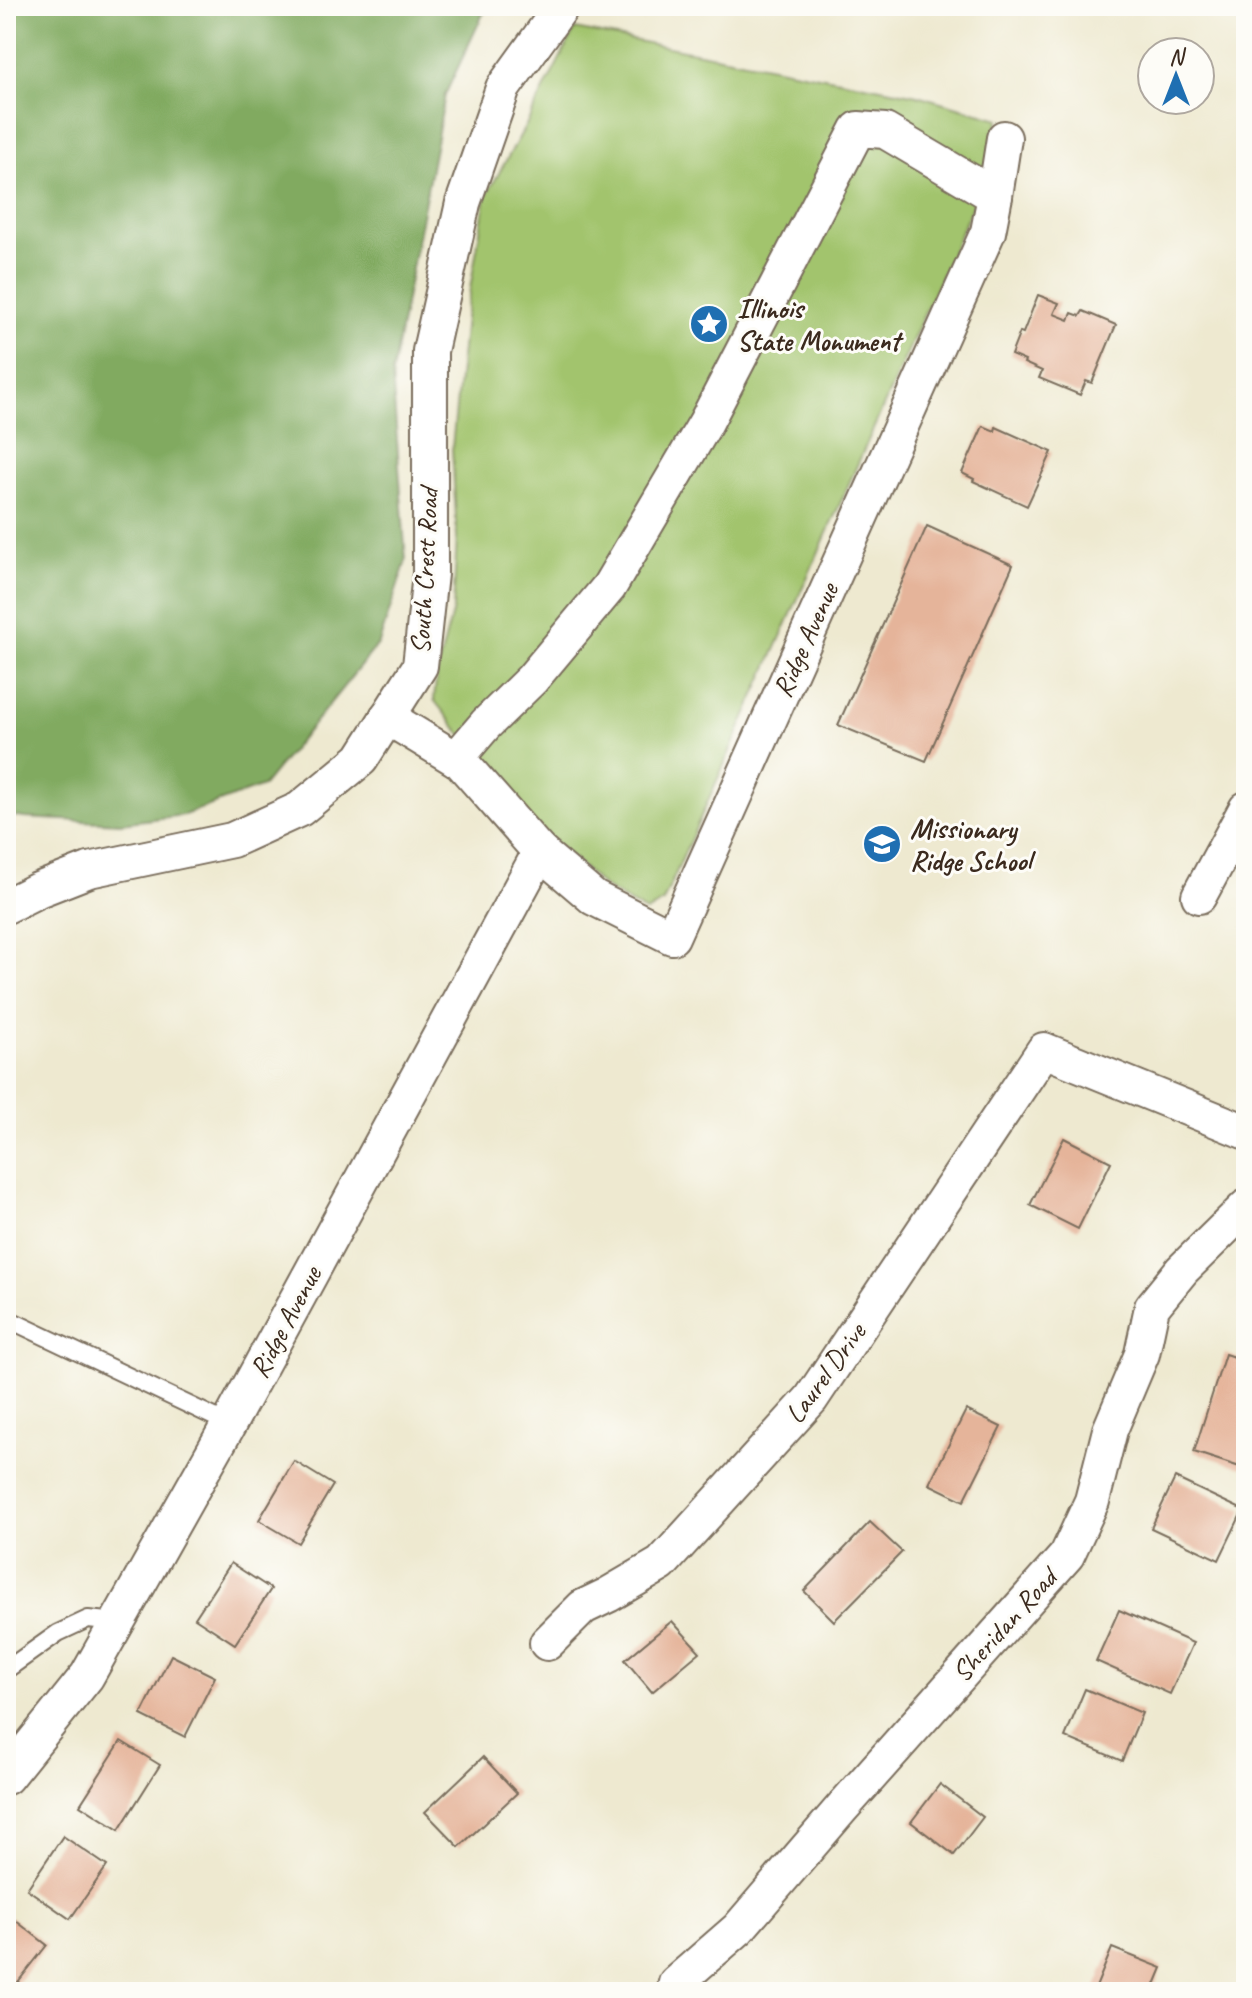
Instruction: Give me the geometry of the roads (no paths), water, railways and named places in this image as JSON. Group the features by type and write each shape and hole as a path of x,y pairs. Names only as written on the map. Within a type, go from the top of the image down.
{"street":[{"name":"South Crest Road","path":"6,906 89,870 232,840 300,809 361,759 420,666 430,574 430,351 463,203 503,88 562,6"},
{"path":"456,759 532,679 609,587 705,424 858,129 885,131 995,196"},
{"name":"Ridge Avenue","path":"387,717 456,759 540,852 594,898 672,937 988,232 1004,138"},
{"path":"1199,896 1246,809"},
{"name":"Ridge Avenue","path":"6,1777 87,1676 229,1424 540,852"},
{"name":"Laurel Drive","path":"547,1643 583,1607 661,1564 811,1399 1044,1050 1246,1132"},
{"name":"Sheridan Road","path":"674,1992 676,1983 738,1929 1067,1555 1092,1501 1110,1430 1142,1354 1152,1307 1182,1270 1246,1207"}],"lane":[{"path":"8,1319 229,1424"},
{"path":"6,1670 58,1633 88,1619 117,1622"}],"place":[{"name":"Illinois State Monument","path":"709,324"},
{"name":"Missionary Ridge School","path":"882,844"}]}
